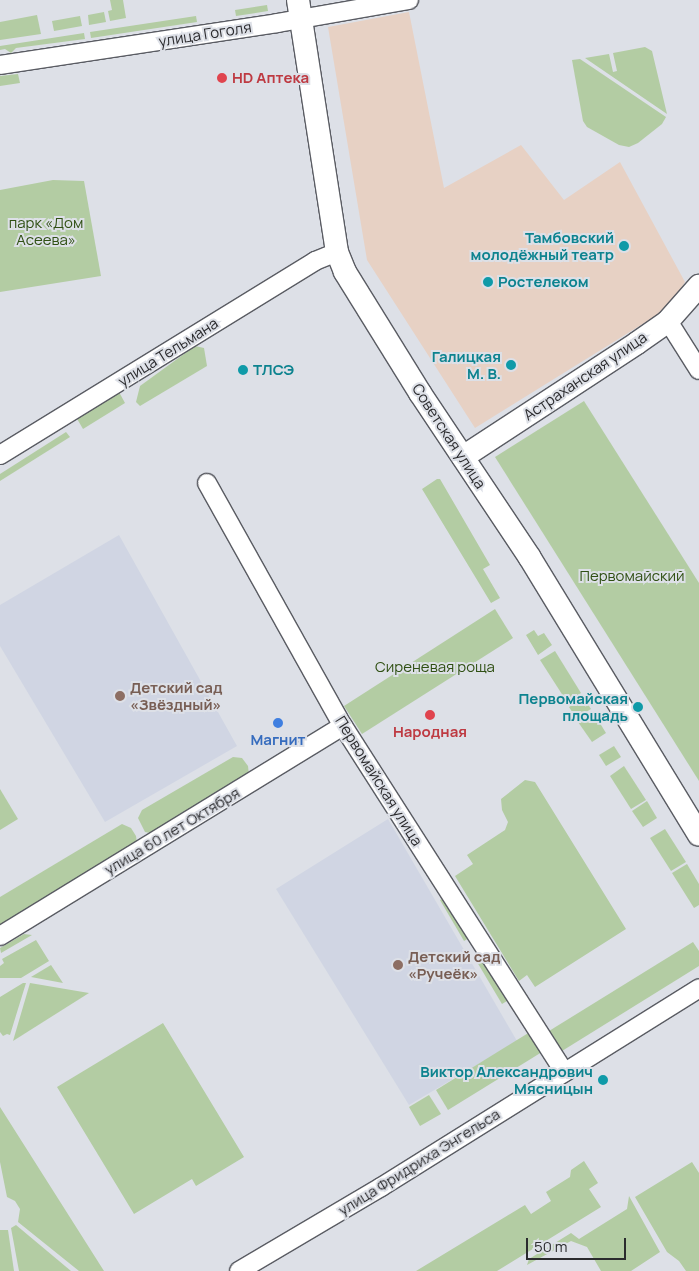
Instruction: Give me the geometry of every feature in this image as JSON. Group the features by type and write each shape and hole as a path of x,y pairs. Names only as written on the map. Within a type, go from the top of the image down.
{"main road":[{"name":"Советская улица","path":"300,9 337,252 345,272 530,558 699,835"},
{"name":"Астраханская улица","path":"463,457 624,353 668,321 699,286"}],"street":[{"name":"улица Гоголя","path":"0,65 300,9 409,0"},
{"name":"улица Тельмана","path":"0,455 315,261 337,252"},
{"path":"668,321 699,370"},
{"name":"Первомайская улица","path":"207,483 343,726 564,1072"},
{"name":"улица 60 лет Октября","path":"0,936 343,726"},
{"name":"улица Фридриха Энгельса","path":"239,1271 380,1187 699,988"}],"shaded area":[{"path":"409,12 444,188 521,145 564,200 620,162 685,282 670,307 475,428 367,260 328,27"},
{"name":"Детский сад «Звёздный»","path":"119,535 237,746 105,822 0,646 0,605"},
{"name":"Детский сад «Ручеёк»","path":"388,819 517,1041 409,1105 276,889"}],"green space":[{"path":"110,0 123,0 126,18 110,21 108,11 112,10"},
{"path":"267,5 268,11 236,16 235,10"},
{"path":"104,12 106,22 89,25 88,15"},
{"path":"37,15 41,34 0,40 0,22"},
{"path":"80,16 82,26 54,31 52,21"},
{"path":"196,16 197,22 91,38 90,32"},
{"path":"84,33 85,39 16,48 11,53 5,49 0,50 0,46"},
{"path":"645,47 652,51 667,114 585,58 609,54 613,72 617,71 613,53"},
{"path":"580,59 666,117 662,124 638,143 629,147 619,145 587,127 583,121 572,60"},
{"path":"18,74 20,83 0,86 0,76"},
{"name":"парк «Дом Асеева»","path":"53,180 84,181 101,276 0,292 0,190"},
{"path":"195,346 204,348 207,366 140,406 136,402 140,386"},
{"path":"119,392 125,403 83,429 76,417"},
{"name":"Первомайский","path":"584,401 699,583 699,781 495,457"},
{"path":"66,432 70,437 0,481 0,474"},
{"path":"440,479 490,565 483,569 500,598 491,603 422,489"},
{"name":"Сиреневая роща","path":"495,609 513,638 362,734 344,706"},
{"path":"534,630 538,636 544,633 552,645 538,655 526,635"},
{"path":"555,651 581,693 567,702 540,660"},
{"path":"584,698 591,709 576,718 569,707"},
{"path":"593,712 606,733 592,742 578,722"},
{"path":"614,746 621,757 606,766 599,755"},
{"path":"233,757 242,758 248,766 249,775 155,834 145,832 138,818 142,810"},
{"path":"624,766 646,800 631,809 610,776"},
{"path":"525,780 535,782 626,929 535,987 527,975 519,981 455,876 473,864 467,855 505,830 508,822 502,810 501,799"},
{"path":"0,789 18,819 0,830"},
{"path":"647,801 657,818 643,827 632,811"},
{"path":"122,824 131,828 136,836 137,843 0,932 0,897"},
{"path":"665,829 686,862 671,871 650,838"},
{"path":"687,864 699,884 699,905 694,908 672,873"},
{"path":"446,897 469,938 464,941 440,900"},
{"path":"24,934 32,935 1,953 0,948"},
{"path":"36,940 49,961 21,978 0,978 0,966 4,963 2,959"},
{"path":"693,942 699,951 699,966 562,1051 549,1031"},
{"path":"482,959 507,1001 502,1004 477,962"},
{"path":"51,965 63,983 31,977"},
{"path":"26,983 10,1035 3,1036 0,1032 0,997"},
{"path":"30,983 89,993 13,1041"},
{"path":"163,1023 244,1157 196,1186 192,1179 134,1214 57,1087"},
{"path":"530,1032 542,1052 448,1110 436,1090"},
{"path":"429,1095 441,1114 420,1126 409,1107"},
{"path":"0,1107 104,1271 79,1271 18,1222 20,1209 15,1201 7,1197 0,1162"},
{"path":"584,1161 598,1183 589,1189 601,1207 497,1271 416,1271 525,1205 531,1214 551,1201 546,1192 570,1177 571,1170"},
{"path":"692,1162 699,1173 699,1271 686,1271 679,1261 667,1252 635,1197"},
{"path":"629,1196 660,1252 631,1271 601,1271 587,1247 571,1241 527,1265 529,1259 571,1233 579,1239 627,1209"},
{"path":"16,1225 71,1271 19,1271 11,1228"},
{"path":"0,1230 8,1230 14,1271 0,1271"}],"place":[{"name":"HD Аптека","path":"222,78"},
{"name":"Тамбовский молодёжный театр","path":"624,246"},
{"name":"Ростелеком","path":"488,282"},
{"name":"Галицкая М. В.","path":"511,365"},
{"name":"ТЛСЭ","path":"243,370"},
{"name":"Детский сад «Звёздный»","path":"120,696"},
{"name":"Первомайская площадь","path":"638,707"},
{"name":"Народная","path":"430,715"},
{"name":"Магнит","path":"278,723"},
{"name":"Детский сад «Ручеёк»","path":"398,965"},
{"name":"Виктор Александрович Мясницын","path":"603,1080"}]}
